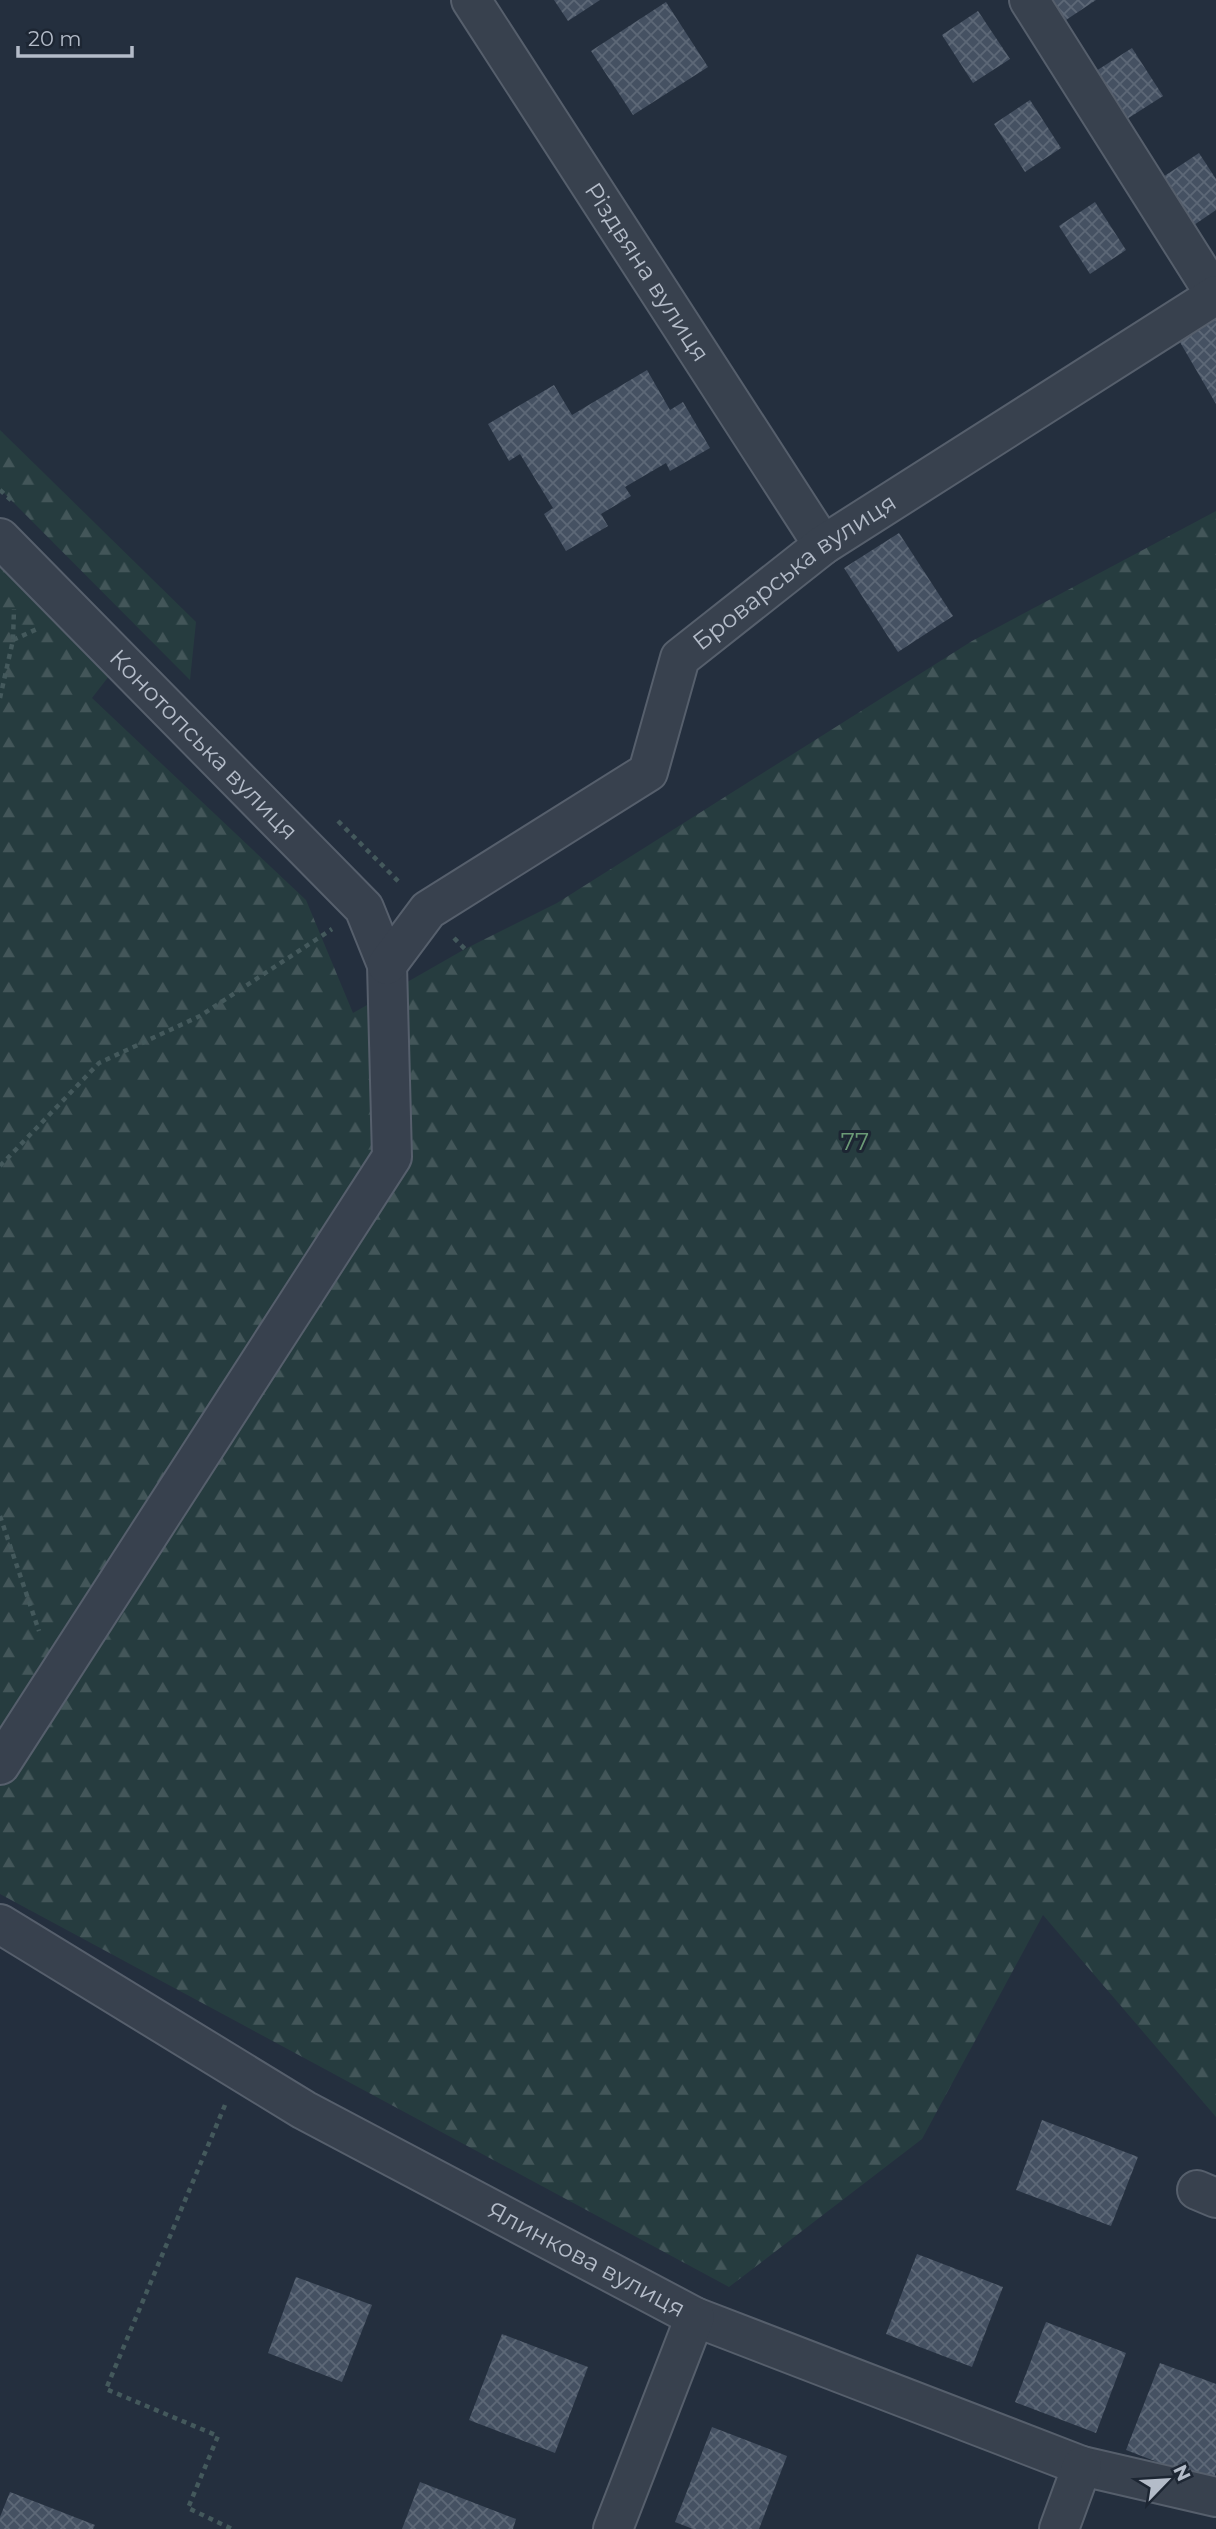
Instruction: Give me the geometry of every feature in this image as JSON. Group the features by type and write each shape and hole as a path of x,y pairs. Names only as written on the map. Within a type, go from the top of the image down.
{"street":[{"name":"Різдвяна вулиця","path":"471,0 822,545"},
{"path":"1029,0 1216,295"},
{"name":"Броварська вулиця","path":"387,965 428,910 648,772 680,658 822,545 1216,295"},
{"name":"Конотопська вулиця","path":"0,538 365,908 387,965 392,1157 0,1765"},
{"name":"Ялинкова вулиця","path":"0,1924 304,2110 695,2317 1082,2466 1216,2497"},
{"path":"613,2529 695,2317"},
{"path":"1059,2529 1082,2466"}],"path":[{"path":"0,698 13,640 15,598"},
{"path":"0,1166 99,1063 200,1016 365,908"},
{"path":"0,1516 55,1679"},
{"path":"232,2529 188,2508 218,2436 106,2389 240,2071"}],"green space":[{"path":"0,430 196,622 190,680 0,489"},
{"name":"77","path":"1216,511 1216,2117 1043,1915 922,2139 729,2287 0,1894 0,565 109,676 92,698 306,900 353,1013 465,949 557,903 972,641"}],"building":[{"path":"554,0 600,0 568,21"},
{"path":"1053,0 1096,0 1066,20"},
{"path":"666,2 708,67 633,115 591,51"},
{"path":"978,11 1010,59 973,83 942,35"},
{"path":"1132,48 1163,96 1127,119 1096,71"},
{"path":"1030,100 1061,148 1025,172 994,124"},
{"path":"1199,153 1216,179 1216,210 1194,225 1163,177"},
{"path":"1095,202 1126,250 1090,274 1059,226"},
{"path":"1216,314 1216,404 1177,337"},
{"path":"647,370 670,410 683,402 710,448 670,471 666,463 625,487 631,496 601,514 608,526 566,551 544,514 553,508 520,454 509,461 488,424 554,385 572,415"},
{"path":"899,533 953,616 898,652 844,568"},
{"path":"1042,2120 1138,2157 1111,2226 1016,2190"},
{"path":"917,2254 1003,2287 972,2367 886,2334"},
{"path":"296,2277 372,2305 342,2382 268,2353"},
{"path":"1046,2322 1126,2353 1096,2433 1015,2402"},
{"path":"502,2334 588,2367 555,2453 469,2420"},
{"path":"1160,2363 1216,2384 1216,2472 1212,2483 1126,2450"},
{"path":"712,2427 787,2456 759,2529 693,2529 675,2522"},
{"path":"420,2482 516,2519 513,2529 402,2529"},
{"path":"10,2492 95,2525 93,2529 0,2529 0,2517"}]}
